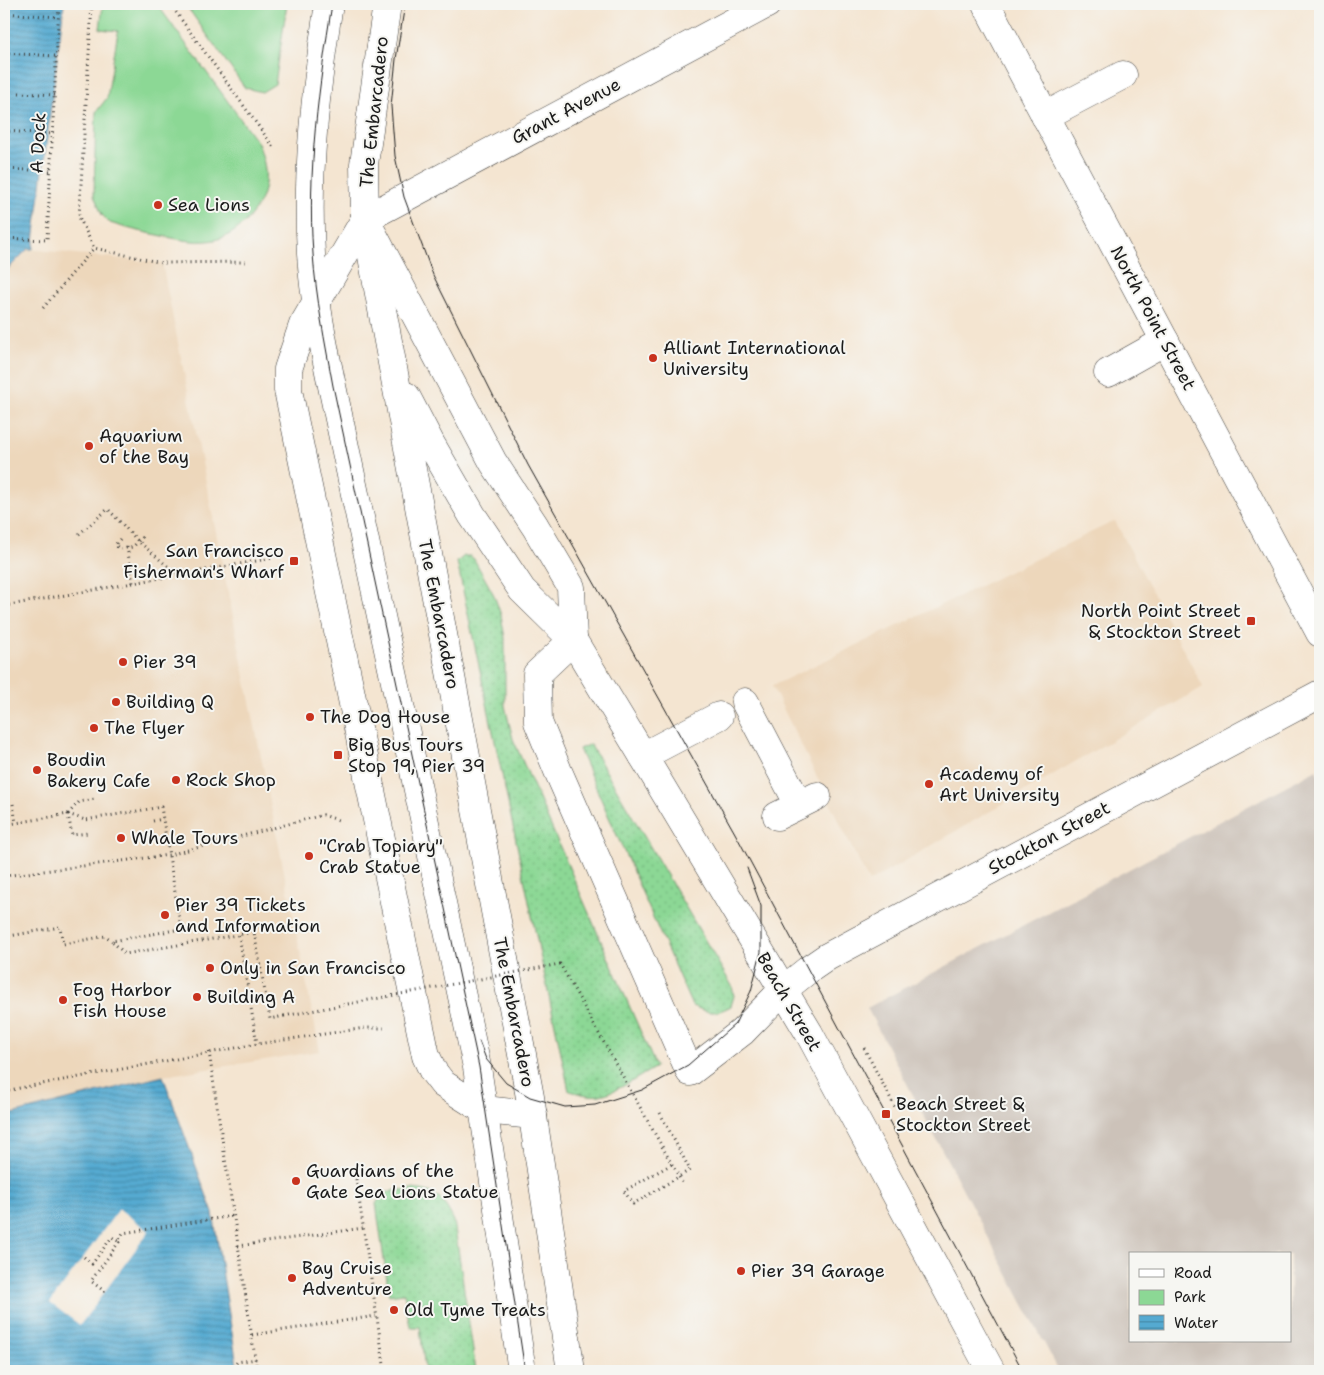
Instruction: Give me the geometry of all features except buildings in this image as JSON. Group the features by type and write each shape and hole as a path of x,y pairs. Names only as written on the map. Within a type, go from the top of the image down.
{"street":[{"path":"329,4 314,106 311,176 311,255 317,302 332,386 477,1067 522,1371"},
{"name":"The Embarcadero","path":"387,4 364,164 365,219 533,1115 571,1371"},
{"name":"Grant Avenue","path":"365,219 767,4"},
{"name":"North Point Street","path":"986,4 1320,632"},
{"path":"1045,116 1122,75"},
{"path":"365,219 303,325 288,369 288,390 426,1056 433,1071 443,1084 484,1110 533,1115"},
{"path":"365,219 493,462 535,526 571,587 572,640"},
{"path":"1108,374 1165,341"},
{"name":"Beach Street","path":"392,368 431,444 472,516 522,590 572,640 809,1033 991,1371"},
{"name":"Stockton Street","path":"572,640 537,674 538,722 690,1072 742,1032 783,990 827,957 1320,694"},
{"path":"745,702 798,805"},
{"path":"643,756 719,716"}],"path":[{"name":"A Dock","path":"4,238 47,240 59,4"},
{"path":"92,4 80,217 94,248"},
{"path":"170,4 277,151"},
{"path":"4,13 58,16"},
{"path":"4,53 56,56"},
{"path":"4,92 55,95"},
{"path":"4,131 53,134"},
{"path":"4,168 51,171"},
{"path":"94,248 162,263 248,262"},
{"path":"43,308 94,248"},
{"path":"4,318 8,314"},
{"path":"80,534 108,509 138,542 178,576"},
{"path":"120,539 114,545 120,549 133,546 143,536"},
{"path":"127,548 133,583"},
{"path":"4,606 273,558"},
{"path":"68,814 79,802 95,799"},
{"path":"13,804 16,823"},
{"path":"4,825 68,814 85,820 161,807 181,929 112,941"},
{"path":"68,814 72,835 88,832"},
{"path":"4,876 169,856 323,815 380,834"},
{"path":"153,821 163,819"},
{"path":"4,937 60,927 63,944 106,936 124,954 254,932 270,1019 560,964 683,1184"},
{"path":"239,935 257,1044"},
{"path":"4,1091 257,1044 365,1028 420,1028"},
{"path":"864,1048 895,1107 904,1103"},
{"path":"208,1052 257,1371"},
{"path":"660,1113 690,1170 633,1204 624,1191 672,1164"},
{"path":"356,1179 385,1371"},
{"path":"105,1292 91,1281 119,1242 123,1233 233,1216"},
{"path":"238,1246 362,1228"},
{"path":"84,1257 92,1264 112,1237 118,1241"},
{"path":"252,1336 376,1316"},
{"path":"230,1371 237,1362 256,1359"}],"shaded area":[{"name":"Pier 39","path":"28,249 162,263 320,1051 163,1076 4,1116 4,273"},
{"name":"Academy of Art University","path":"1115,521 1203,687 869,882 772,686"},
{"path":"1316,770 1320,778 1320,1371 1059,1371 867,1008"}],"green space":[{"path":"103,4 157,4 258,143 265,169 263,194 254,211 244,223 222,238 211,241 199,241 146,233 110,223 102,215 94,195 96,112 107,98 118,31 100,29"},
{"path":"185,4 287,4 275,84 262,92 245,88"},
{"path":"464,556 470,556 474,559 494,595 501,615 505,638 505,706 513,739 656,1067 621,1087 600,1095 592,1096 569,1091 457,562"},
{"path":"590,744 732,986 734,996 731,1006 712,1012 692,1006 579,749"},
{"path":"409,1189 426,1191 437,1196 446,1206 454,1221 476,1371 425,1371 420,1327 410,1327 404,1293 389,1295 376,1204 386,1193"}],"water":[{"path":"4,4 64,4 33,249 28,249 4,273"},
{"path":"163,1076 213,1213 238,1371 4,1371 4,1116"}],"pier":[{"path":"119,1209 149,1231 80,1325 50,1303"}],"tram line":[{"path":"332,4 315,128 312,191 314,270 333,386 479,1067 525,1371"},
{"path":"405,4 391,106 395,156 404,197 433,275 528,465 736,835 1023,1371"},
{"path":"479,1041 486,1059 506,1083 530,1097 565,1107 595,1105 642,1090 688,1065 735,1024 751,991 761,952 761,906 747,868"}],"place":[{"name":"Sea Lions","path":"158,205"},
{"name":"Alliant International University","path":"653,358"},
{"name":"Aquarium of the Bay","path":"89,446"},
{"name":"San Francisco Fisherman's Wharf","path":"294,561"},
{"name":"North Point Street & Stockton Street","path":"1251,621"},
{"name":"Pier 39","path":"123,662"},
{"name":"Building Q","path":"116,702"},
{"name":"The Dog House","path":"310,717"},
{"name":"The Flyer","path":"94,728"},
{"name":"Big Bus Tours Stop 19, Pier 39","path":"338,755"},
{"name":"Boudin Bakery Cafe","path":"37,770"},
{"name":"Rock Shop","path":"176,780"},
{"name":"Academy of Art University","path":"929,784"},
{"name":"Whale Tours","path":"121,838"},
{"name":"\"Crab Topiary\" Crab Statue","path":"309,856"},
{"name":"Pier 39 Tickets and Information","path":"165,915"},
{"name":"Only in San Francisco","path":"210,968"},
{"name":"Building A","path":"197,997"},
{"name":"Fog Harbor Fish House","path":"63,1000"},
{"name":"Beach Street & Stockton Street","path":"886,1114"},
{"name":"Guardians of the Gate Sea Lions Statue","path":"296,1181"},
{"name":"Pier 39 Garage","path":"741,1271"},
{"name":"Bay Cruise Adventure","path":"292,1278"},
{"name":"Old Tyme Treats","path":"394,1310"}]}
